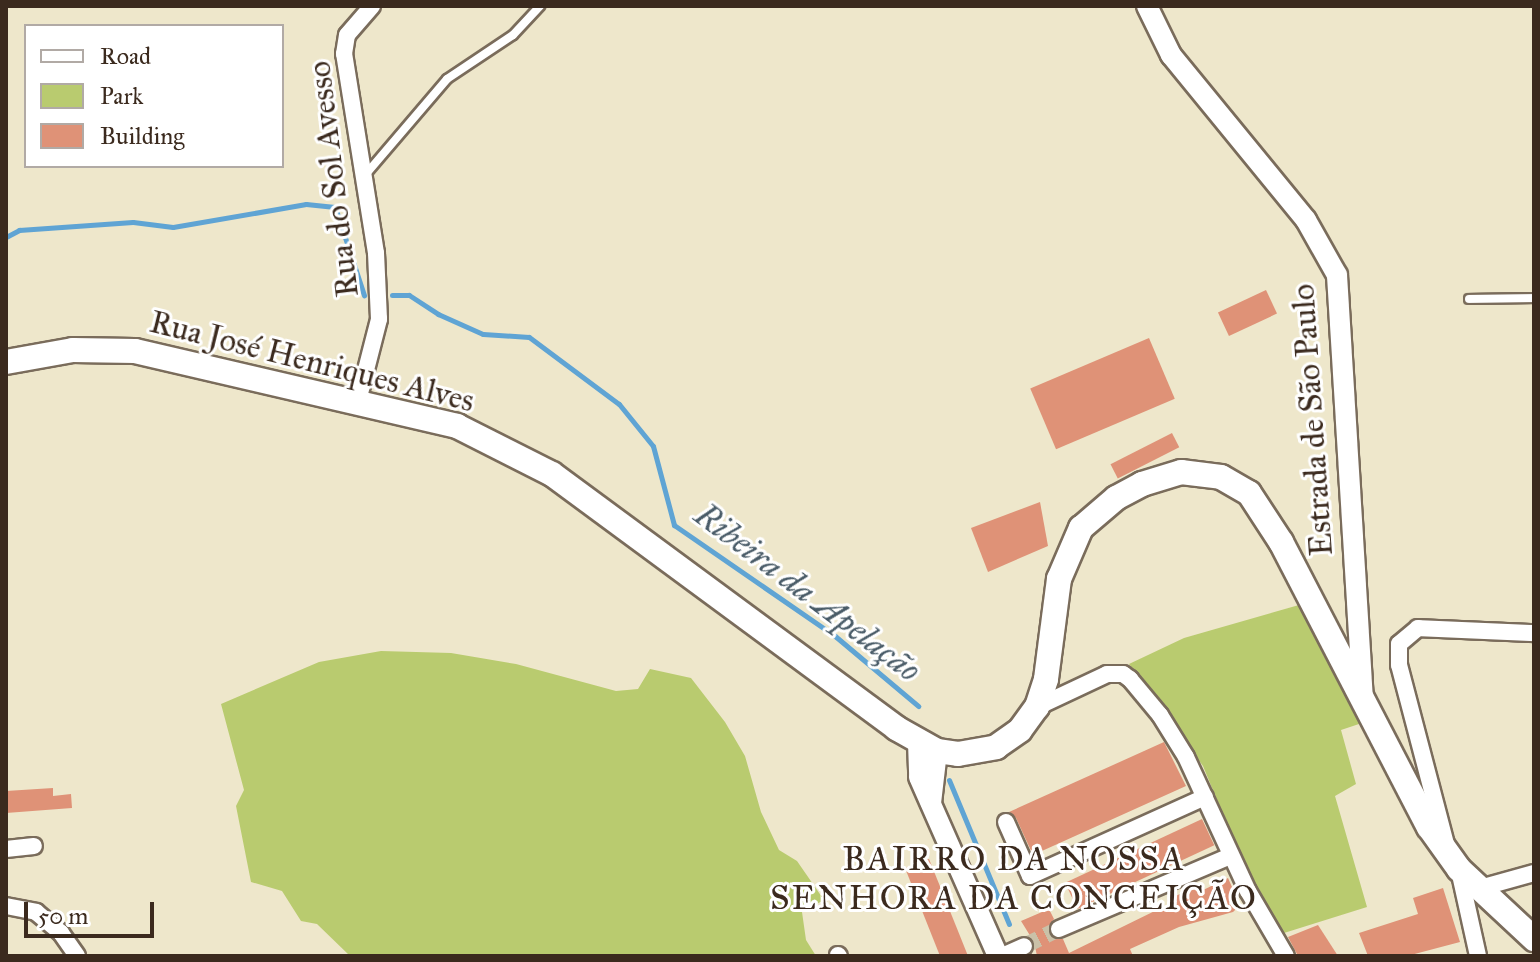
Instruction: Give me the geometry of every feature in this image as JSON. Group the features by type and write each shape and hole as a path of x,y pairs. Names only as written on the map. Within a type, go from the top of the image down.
{"main road":[{"name":"Rua José Henriques Alves","path":"6,362 73,350 135,351 457,426 543,468 928,746"},
{"path":"928,746 971,753 996,747 1020,730 1037,707 1046,679 1059,579 1081,528 1116,498 1181,472 1221,477 1249,493 1312,597 1429,827 1454,861 1534,939"}],"street":[{"name":"Rua do Sol Avesso","path":"358,401 379,319 376,253 366,174 344,54 347,35 372,6"},
{"name":"Estrada de São Paulo","path":"1147,6 1171,55 1306,220 1337,275 1363,698"},
{"path":"1478,956 1399,665 1399,644 1418,628 1534,633"},
{"path":"1037,707 1098,677 1123,674 1160,715 1205,797 1230,856 1286,956"},
{"path":"928,746 919,777 1000,956 1024,946"},
{"path":"1006,822 1030,876 1205,797"},
{"path":"6,849 34,846"},
{"path":"1059,929 1230,856"},
{"path":"1480,888 1534,873"},
{"path":"6,906 36,912 61,933 77,956"}],"lane":[{"path":"366,174 447,79 513,35 540,6"},
{"path":"1469,299 1534,298"}],"green space":[{"path":"1299,605 1306,606 1365,722 1341,730 1356,784 1335,796 1367,907 1284,933 1254,890 1203,766 1129,664 1184,638"},
{"path":"381,651 451,653 516,664 616,691 638,689 650,669 691,678 725,722 745,756 761,812 779,850 797,861 824,900 802,912 806,940 816,956 350,956 317,924 301,921 282,891 251,882 236,806 244,790 221,704 319,662"}],"building":[{"path":"1266,290 1277,314 1229,336 1218,312"},
{"path":"1149,338 1175,399 1056,449 1030,388"},
{"path":"1172,433 1179,447 1118,479 1111,464"},
{"path":"1040,502 1048,546 988,572 971,528"},
{"path":"1164,742 1186,786 1033,855 1016,818 1009,812"},
{"path":"53,788 53,796 71,794 72,808 6,813 6,791"},
{"path":"1202,819 1214,845 1077,909 1065,883"},
{"path":"929,859 968,956 940,956 905,868"},
{"path":"1228,878 1240,905 1233,912 1179,927 1130,949 1133,956 1037,956 1034,942 1021,921 1049,909 1054,919 1048,927 1049,934 1063,939 1069,953 1169,904 1167,900 1197,886 1199,892"},
{"path":"1443,888 1460,942 1407,956 1368,956 1359,933 1418,914 1413,898"},
{"path":"1318,925 1338,956 1298,956 1288,937"}],"waterway":[{"name":"Ribeira da Apelação","path":"6,237 19,230 133,222 173,227 306,204 335,207 364,295"},
{"name":"Ribeira da Apelação","path":"392,295 409,295 438,314 483,334 529,337 619,404 653,446 674,525 835,636 918,706"},
{"name":"Ribeira da Apelação","path":"949,780 1009,924"}],"tunnel":[{"path":"1024,946 1059,929"}],"district":[{"name":"BAIRRO DA NOSSA SENHORA DA CONCEIÇÃO","path":"1014,878"}]}
